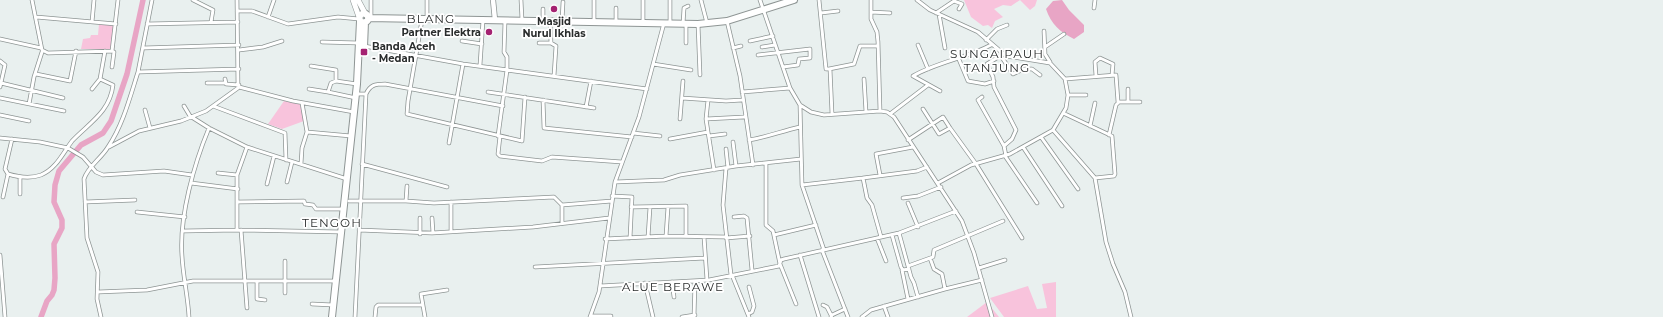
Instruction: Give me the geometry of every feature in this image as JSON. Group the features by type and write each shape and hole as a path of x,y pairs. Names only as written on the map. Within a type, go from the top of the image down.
{"highway":[{"path":"332,317 336,281 349,201 360,95 364,18 707,24 727,21 794,0"},
{"path":"336,317 343,239 342,232 344,209 354,112 360,95 357,84 362,44"}],"main road":[{"path":"353,0 364,18"},
{"path":"358,0 364,18"},
{"path":"493,0 496,20"}],"street":[{"path":"29,104 42,50 32,0"},
{"path":"92,22 94,0"},
{"path":"112,67 114,52 112,51 118,0"},
{"path":"101,317 97,303 98,272 87,238 84,179 91,167 108,147 125,112 138,72 152,0"},
{"path":"193,0 213,10 211,22"},
{"path":"237,0 239,86"},
{"path":"268,17 274,0"},
{"path":"237,11 252,11 288,24 338,17 364,18 371,0"},
{"path":"427,0 425,19 408,101 408,114 499,136 523,140 525,97"},
{"path":"521,0 522,21"},
{"path":"594,0 594,22"},
{"path":"643,0 643,22"},
{"path":"611,316 590,317 598,299 612,196 615,182 633,135 653,64 667,23 670,0"},
{"path":"701,0 707,24"},
{"path":"760,0 790,88 800,105 802,185 823,250 848,317"},
{"path":"820,0 826,69 829,69 832,114"},
{"path":"871,0 872,21 877,32 880,111"},
{"path":"917,0 938,13 977,32 992,44 1002,55 1013,74 1024,69 1032,69 1040,75"},
{"path":"1094,8 1095,0"},
{"path":"938,13 954,1 962,4 959,9"},
{"path":"562,21 563,2"},
{"path":"686,43 684,8 688,6"},
{"path":"616,8 616,22"},
{"path":"542,9 543,21"},
{"path":"821,13 838,11"},
{"path":"871,12 890,13"},
{"path":"938,13 944,48"},
{"path":"36,17 116,24"},
{"path":"480,65 483,20"},
{"path":"505,21 504,52 508,57 498,154 500,156 542,161 552,157 622,162"},
{"path":"727,21 742,92 744,117 752,165"},
{"path":"147,24 238,22"},
{"path":"550,22 550,43"},
{"path":"698,24 700,75"},
{"path":"986,40 997,29 1007,25"},
{"path":"938,183 976,164 1006,156 1053,130 1063,113 1068,95 1065,79 1050,63 1045,54 1044,31"},
{"path":"1044,47 1064,34"},
{"path":"750,40 773,36"},
{"path":"0,39 42,50 76,52 112,51"},
{"path":"143,48 263,47 282,41"},
{"path":"462,41 482,44"},
{"path":"322,42 362,44 463,64 480,65 647,89"},
{"path":"539,43 550,43 556,46 554,76"},
{"path":"762,48 775,44"},
{"path":"940,91 913,76 958,57 977,52 992,44"},
{"path":"918,45 928,69"},
{"path":"733,48 741,46"},
{"path":"829,69 854,64 860,46 878,46"},
{"path":"758,55 810,48 810,58 799,59 798,64 783,67"},
{"path":"92,89 100,79 105,51"},
{"path":"36,74 70,81 76,52"},
{"path":"1002,55 1010,58 1035,59 1050,63"},
{"path":"1002,55 987,64 994,81 994,87 1015,129 1012,139 1004,146"},
{"path":"958,57 968,81 985,84 994,81"},
{"path":"1096,76 1095,62 1100,58 1113,65 1112,75"},
{"path":"0,61 5,65 0,85 33,90 62,98"},
{"path":"450,143 456,98 463,64"},
{"path":"653,64 691,70"},
{"path":"311,66 336,71 336,81"},
{"path":"138,72 239,69"},
{"path":"1065,79 1116,75 1119,102 1116,104 1109,135"},
{"path":"8,174 20,178 42,174 56,163 96,120 109,100 113,85 100,79"},
{"path":"225,79 225,84"},
{"path":"864,79 866,112"},
{"path":"328,92 331,83 336,81 357,84"},
{"path":"586,107 591,81"},
{"path":"680,119 683,81"},
{"path":"207,83 239,86 262,94 354,112"},
{"path":"309,89 360,95 375,84 411,88 503,106"},
{"path":"890,114 928,85"},
{"path":"108,147 136,132 176,122 213,106 239,86"},
{"path":"742,92 790,88"},
{"path":"1128,89 1128,102"},
{"path":"488,92 594,108"},
{"path":"355,317 362,164 360,95"},
{"path":"1068,95 1086,95"},
{"path":"982,97 978,100 1004,146 1006,156 1037,203"},
{"path":"0,98 64,111"},
{"path":"682,98 742,100"},
{"path":"543,100 544,128 660,136"},
{"path":"708,100 706,119 714,170"},
{"path":"1119,102 1140,102"},
{"path":"301,164 302,148 307,132 302,103"},
{"path":"1090,126 1095,103"},
{"path":"800,105 816,113 832,114 880,111 890,114 956,211 968,236 979,268 992,317"},
{"path":"184,106 190,116 209,128 247,146 347,179"},
{"path":"213,106 285,133 286,160"},
{"path":"923,109 939,134 950,128"},
{"path":"145,110 150,128"},
{"path":"1063,113 1112,136 1115,174 1114,176 1095,178"},
{"path":"0,115 29,121"},
{"path":"706,119 744,117"},
{"path":"908,140 943,117 976,164 1022,238"},
{"path":"749,140 774,136 778,132 800,127"},
{"path":"190,317 182,257 182,231 192,175 209,128"},
{"path":"1053,130 1095,178 1106,242 1125,292 1131,317"},
{"path":"307,132 352,136"},
{"path":"670,139 708,134 725,134"},
{"path":"1041,137 1078,189"},
{"path":"3,197 8,174 5,168 12,139"},
{"path":"0,140 12,139 40,142 69,148 83,157 98,174 108,176 164,171 192,175"},
{"path":"733,142 736,166"},
{"path":"237,230 237,175 247,146"},
{"path":"880,176 876,154 913,147"},
{"path":"1023,147 1062,206"},
{"path":"726,149 727,168 723,205 731,275 748,315 752,312 754,306 749,287"},
{"path":"267,184 274,156"},
{"path":"615,182 664,180 680,175 736,166 766,164 801,159"},
{"path":"287,182 292,162"},
{"path":"362,164 447,187"},
{"path":"766,164 766,225 772,229 780,264 796,304"},
{"path":"802,185 917,171 927,167"},
{"path":"218,173 237,175"},
{"path":"20,178 20,194"},
{"path":"863,178 868,198 872,205 879,238 886,261"},
{"path":"191,183 238,189"},
{"path":"406,201 407,186"},
{"path":"903,198 920,195 941,187"},
{"path":"612,196 631,196 630,238"},
{"path":"349,201 406,201 434,203 554,197 562,205 562,223"},
{"path":"85,202 135,200"},
{"path":"237,202 304,201 305,204 313,205 316,209 344,209"},
{"path":"562,205 612,201"},
{"path":"451,202 451,232"},
{"path":"908,203 918,227"},
{"path":"631,207 687,207 686,236"},
{"path":"648,237 650,207"},
{"path":"666,236 668,207"},
{"path":"600,286 707,280 752,270 775,268 782,260 892,235 918,227 956,211"},
{"path":"137,212 185,217"},
{"path":"734,217 746,217 750,236 752,270"},
{"path":"420,218 420,234"},
{"path":"432,218 433,233"},
{"path":"359,230 420,234 533,227 609,218"},
{"path":"902,270 934,257 933,251 1003,221"},
{"path":"774,235 816,225"},
{"path":"182,231 241,230 342,232"},
{"path":"241,230 247,308"},
{"path":"899,233 918,297"},
{"path":"892,235 902,270 908,299"},
{"path":"605,239 666,236 750,236"},
{"path":"704,237 707,280"},
{"path":"0,255 5,317"},
{"path":"800,255 819,317"},
{"path":"535,267 705,258"},
{"path":"930,258 934,269 942,274 945,289"},
{"path":"979,268 1005,260"},
{"path":"284,261 285,293"},
{"path":"98,292 147,290 186,283 244,280 336,281"},
{"path":"862,317 866,316 870,311 884,306 982,280"},
{"path":"256,281 257,299 265,300"},
{"path":"682,317 694,316 695,281"},
{"path":"672,282 674,296"},
{"path":"645,283 653,317"},
{"path":"425,317 421,299 422,293 447,290"},
{"path":"312,304 333,305"},
{"path":"375,317 376,307 378,305 423,305"},
{"path":"823,306 827,307 831,316 845,309"},
{"path":"884,306 888,317"}],"shaded area":[{"path":"964,0 1020,0 1011,6 1003,5 994,9 1003,17 995,21 992,28 988,25 983,26 971,17"},
{"path":"1020,0 1037,0 1035,6 1030,10"},
{"path":"1062,0 1069,10 1084,25 1084,32 1074,39 1057,27 1046,9 1053,1"},
{"path":"99,24 114,25 111,49 81,49 83,39 90,38 91,35 98,35"},
{"path":"284,101 300,104 304,121 282,129 268,124"},
{"path":"1056,282 1056,317 1004,317 990,298 1028,286 1037,309 1047,308 1042,284"},
{"path":"987,302 999,317 967,317"}],"waterway":[{"path":"41,317 47,301 54,290 54,244 62,228 62,220 54,202 55,185 59,171 81,145 103,133 111,121 127,74 143,0"}],"place":[{"name":"Masjid Nurul Ikhlas","path":"554,9"},
{"name":"Partner Elektra","path":"489,32"},
{"name":"Banda Aceh - Medan","path":"364,52"}],"district":[{"name":"BLANG","path":"431,18"},
{"name":"SUNGAIPAUH TANJUNG","path":"997,60"},
{"name":"TENGOH","path":"332,222"},
{"name":"ALUE BERAWE","path":"673,286"}]}
